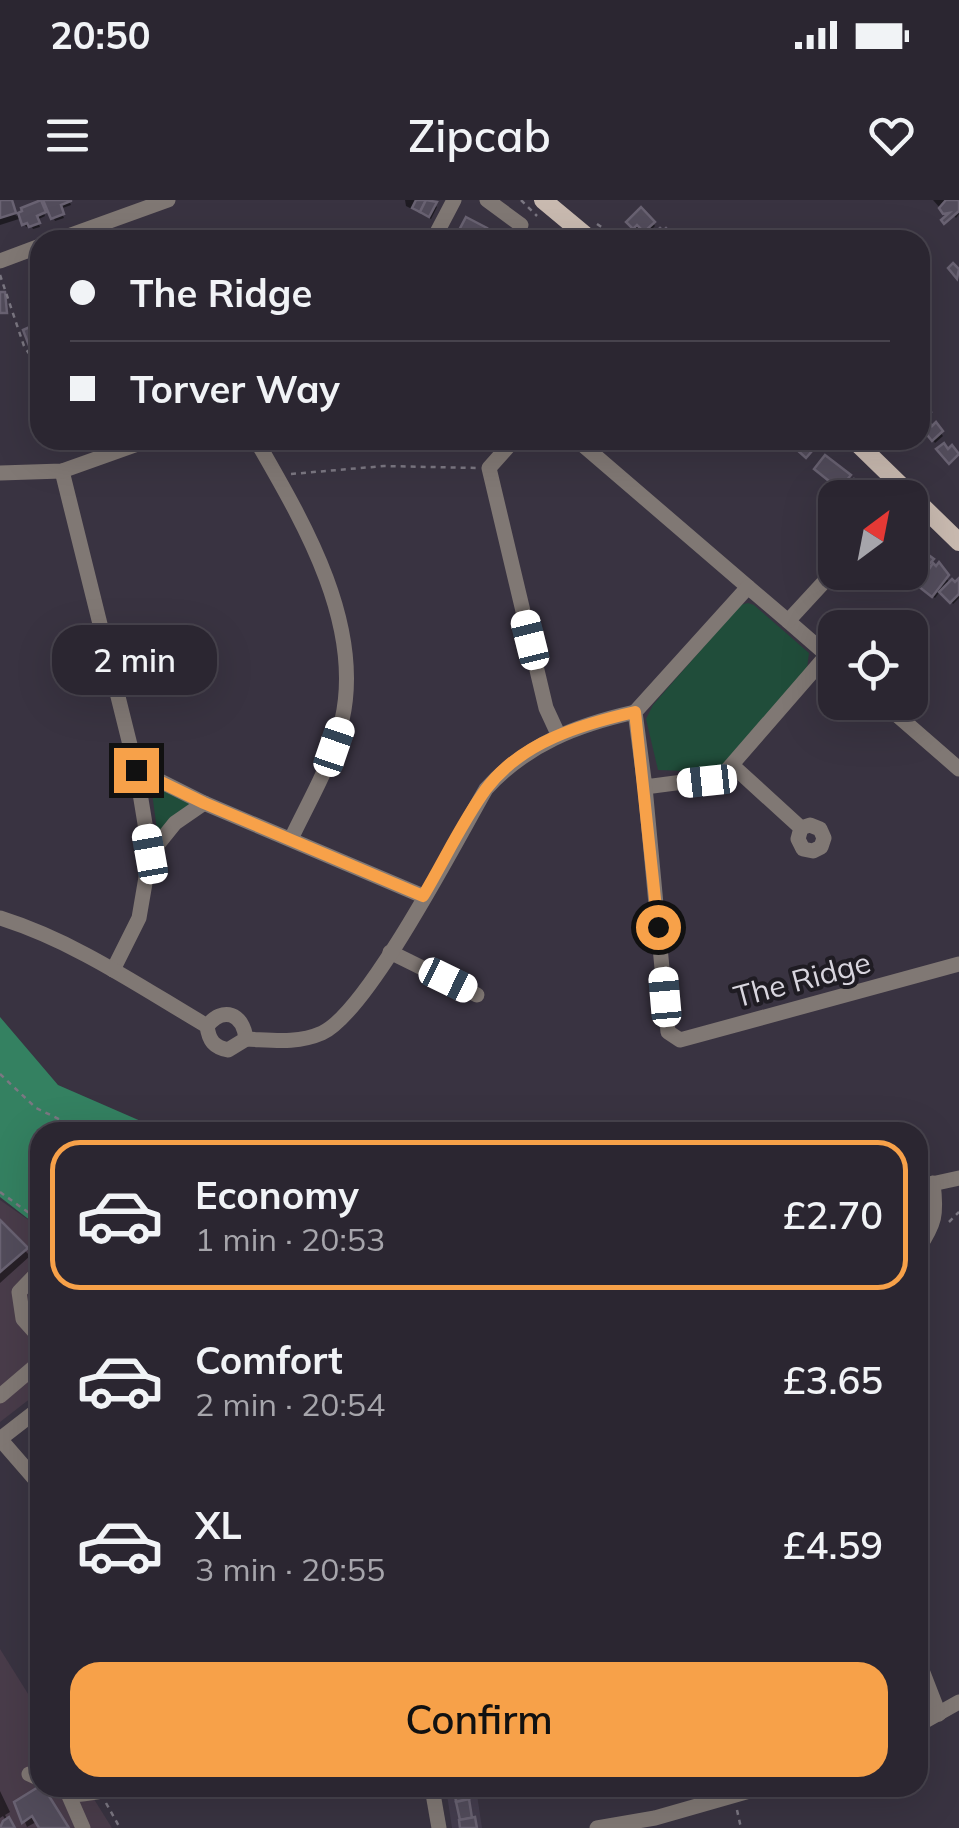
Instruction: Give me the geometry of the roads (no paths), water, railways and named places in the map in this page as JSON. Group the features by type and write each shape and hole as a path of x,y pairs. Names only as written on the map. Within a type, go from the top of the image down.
{"main road":[{"path":"542,200 590,230"},
{"path":"863,450 891,480"},
{"path":"928,515 959,542"}],"street":[{"path":"85,230 168,200"},
{"path":"438,230 454,200"},
{"path":"487,200 521,225"},
{"path":"0,260 30,250"},
{"path":"0,472 62,471 121,450"},
{"path":"262,450 314,551 331,597 348,671 342,722 291,839"},
{"path":"505,450 489,468 546,708 558,734"},
{"path":"589,450 818,647"},
{"path":"62,471 136,770 150,854 138,918 113,970"},
{"path":"206,1026 208,1039 217,1048 228,1050 246,1039 296,1042 324,1032 349,1012 390,952 486,789 505,768 558,734 635,712 748,587"},
{"path":"788,620 818,588"},
{"path":"635,712 646,787 707,781 722,777 818,672"},
{"path":"903,720 959,769"},
{"path":"733,766 800,828"},
{"path":"136,770 423,896"},
{"name":"The Ridge","path":"646,787 668,1032 680,1040 959,964"},
{"path":"150,854 175,823 204,803"},
{"path":"0,918 48,933 206,1026"},
{"path":"390,952 477,995"},
{"path":"206,1026 226,1013 238,1017 246,1039"},
{"path":"928,1184 959,1178"},
{"path":"928,1191 936,1208 928,1234"},
{"path":"30,1280 19,1292 23,1319 30,1327"},
{"path":"0,1396 30,1370"},
{"path":"30,1416 0,1439 30,1473"},
{"path":"928,1687 938,1714"},
{"path":"928,1720 959,1702"},
{"path":"68,1797 83,1828"},
{"path":"434,1797 439,1828"},
{"path":"597,1828 655,1818 730,1797"}]}
